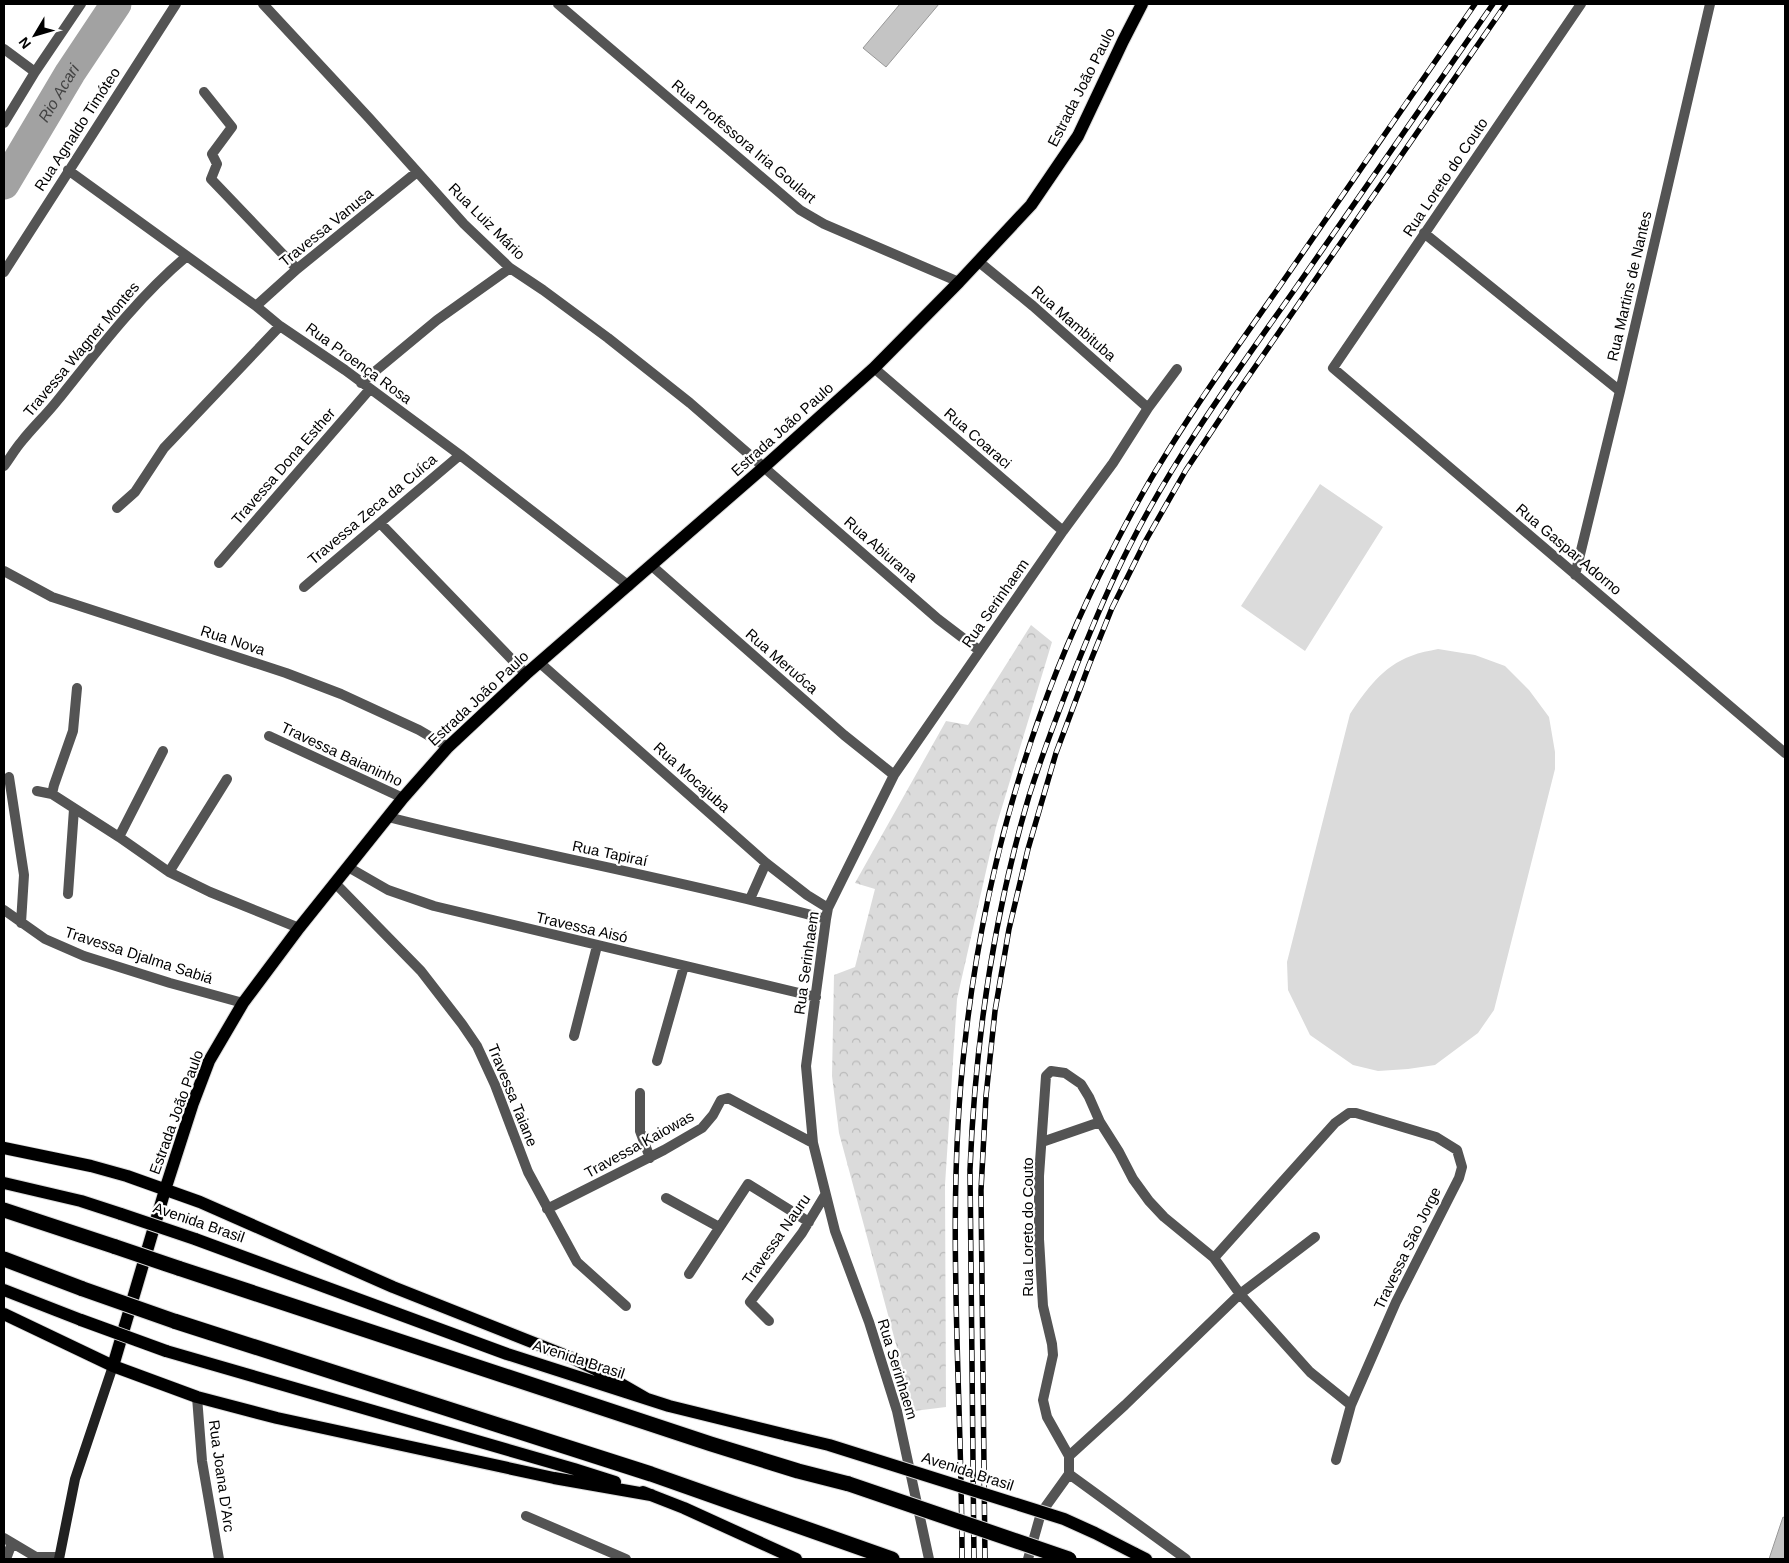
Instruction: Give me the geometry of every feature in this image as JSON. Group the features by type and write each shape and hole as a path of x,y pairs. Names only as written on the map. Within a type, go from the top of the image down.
{"highway":[{"path":"4,1210 712,1444 798,1471 849,1484 1069,1559"},
{"path":"4,1259 174,1321 651,1474 892,1559"}],"main road":[{"name":"Estrada João Paulo","path":"59,1558 75,1479 113,1366 193,1103 209,1061 243,1003 348,866 403,798 448,747 526,674 764,468 874,368 979,262 1031,205 1078,136 1122,41 1142,4"},
{"path":"4,1148 91,1166 127,1176 241,1219 448,1310 572,1358 647,1399"},
{"name":"Avenida Brasil","path":"4,1183 81,1200 271,1265 452,1335 647,1399 829,1445 1064,1520 1095,1533 1146,1559"},
{"path":"4,1290 166,1350 574,1469 651,1495 796,1559"},
{"path":"4,1314 113,1366 197,1397 277,1418 554,1478 651,1495"}],"street":[{"path":"4,124 81,4"},
{"name":"Rua Agnaldo Timóteo","path":"4,272 176,4"},
{"name":"Rua Luiz Mário","path":"263,4 464,224 510,268 543,290 649,369 690,402 764,468"},
{"name":"Rua Professora Iria Goulart","path":"558,4 800,210 824,224 959,282"},
{"name":"Rua Loreto do Couto","path":"1334,368 1581,4"},
{"name":"Rua Martins de Nantes","path":"1575,575 1710,4"},
{"path":"4,48 36,72"},
{"path":"204,92 232,127 212,154 217,164 211,179 297,268"},
{"name":"Rua Proença Rosa","path":"68,170 256,306 280,326 460,455 629,586"},
{"name":"Travessa Vanusa","path":"256,306 297,268 417,172"},
{"path":"1424,233 1620,391"},
{"name":"Travessa Wagner Montes","path":"4,466 22,440 49,411 133,308 165,274 187,256"},
{"name":"Rua Mambituba","path":"979,262 1033,306 1148,408"},
{"name":"Travessa Dona Esther","path":"219,564 366,386 437,320 510,268"},
{"path":"117,508 135,492 164,448 280,326"},
{"name":"Rua Coaraci","path":"874,368 1063,531"},
{"name":"Rua Gaspar Adorno","path":"1334,368 1785,753"},
{"name":"Rua Serinhaem","path":"930,1559 897,1411 869,1322 835,1231 813,1143 806,1066 828,908 894,775 1177,369"},
{"name":"Travessa Zeca da Cuíca","path":"304,587 460,455"},
{"name":"Rua Abiurana","path":"764,468 938,619 980,651"},
{"path":"380,522 526,674"},
{"name":"Rua Meruóca","path":"652,566 844,735 894,775"},
{"name":"Rua Nova","path":"4,571 52,597 277,670 341,694 419,730 448,747"},
{"name":"Rua Mocajuba","path":"540,663 766,863 807,895 828,908"},
{"path":"52,794 74,731 77,688"},
{"name":"Travessa Baianinho","path":"269,736 403,798"},
{"path":"119,837 163,751"},
{"path":"9,777 24,875 21,923"},
{"path":"168,872 226,779"},
{"path":"37,791 52,794 119,837 168,872 299,928"},
{"path":"68,894 74,809"},
{"name":"Rua Tapiraí","path":"388,818 468,838 750,898 826,919"},
{"path":"750,898 766,863"},
{"name":"Travessa Aisó","path":"348,866 388,890 413,900 471,916 816,997"},
{"name":"Travessa Taiane","path":"335,883 421,971 477,1046 495,1085 528,1172 577,1262 598,1283 626,1306"},
{"name":"Travessa Djalma Sabiá","path":"4,910 45,939 84,956 170,983 243,1003"},
{"path":"574,1036 598,946"},
{"path":"657,1061 684,966"},
{"name":"Rua Loreto do Couto","path":"1069,1474 1069,1456 1047,1417 1043,1400 1053,1355 1043,1306 1039,1185 1046,1076 1049,1072 1065,1073 1081,1084 1100,1122"},
{"path":"640,1093 640,1131 650,1158"},
{"name":"Travessa Kaiowas","path":"547,1209 650,1158 702,1128 713,1115 720,1100 728,1098 813,1143"},
{"name":"Travessa Sāo Jorge","path":"1214,1258 1335,1123 1349,1113 1356,1113 1436,1137 1457,1150 1461,1158 1462,1167 1459,1178 1396,1302 1351,1405 1336,1460"},
{"path":"1042,1142 1100,1122 1133,1179 1149,1201 1164,1217 1214,1258 1240,1294 1310,1372 1351,1405"},
{"path":"690,1274 748,1184 809,1222"},
{"name":"Travessa Nauru","path":"769,1321 750,1302 809,1222 825,1195"},
{"path":"666,1198 719,1228"},
{"path":"1069,1456 1125,1406 1240,1294 1315,1237"},
{"name":"Rua Joana D'Arc","path":"197,1397 202,1461 219,1559"},
{"path":"1028,1559 1041,1513 1069,1474 1186,1559"},
{"path":"526,1516 626,1559"},
{"path":"6,1559 8,1540 36,1557 59,1558"}],"green space":[{"path":"1320,484 1383,527 1305,651 1241,606"},
{"path":"1031,625 1052,642 996,827 957,999 945,1185 946,1407 914,1411 839,1133 832,1076 834,975 855,967 875,889 855,883 946,721 968,725"},
{"path":"1438,649 1475,655 1505,666 1529,690 1549,717 1555,752 1555,769 1494,1010 1478,1033 1435,1065 1378,1071 1353,1065 1310,1035 1288,990 1287,962 1350,714 1376,680 1392,666 1414,655"}],"building":[{"path":"900,4 939,4 886,67 863,48"},
{"path":"1783,1517 1785,1518 1785,1559 1769,1559"}],"waterway":[{"name":"Rio Acari","path":"4,184 70,73 116,4"}],"railway":[{"path":"962,1559 955,1235 959,1106 965,1042 983,922 996,863 1029,746 1050,689 1098,578 1154,473 1218,374 1475,4"},
{"path":"974,1559 970,1170 972,1123 981,1028 996,935 1016,842 1034,780 1063,699 1101,607 1129,547 1166,480 1229,384 1493,4"},
{"path":"985,1559 981,1190 986,1096 995,1011 1009,929 1028,849 1056,753 1112,608 1146,540 1186,470 1237,393 1506,4"}]}
